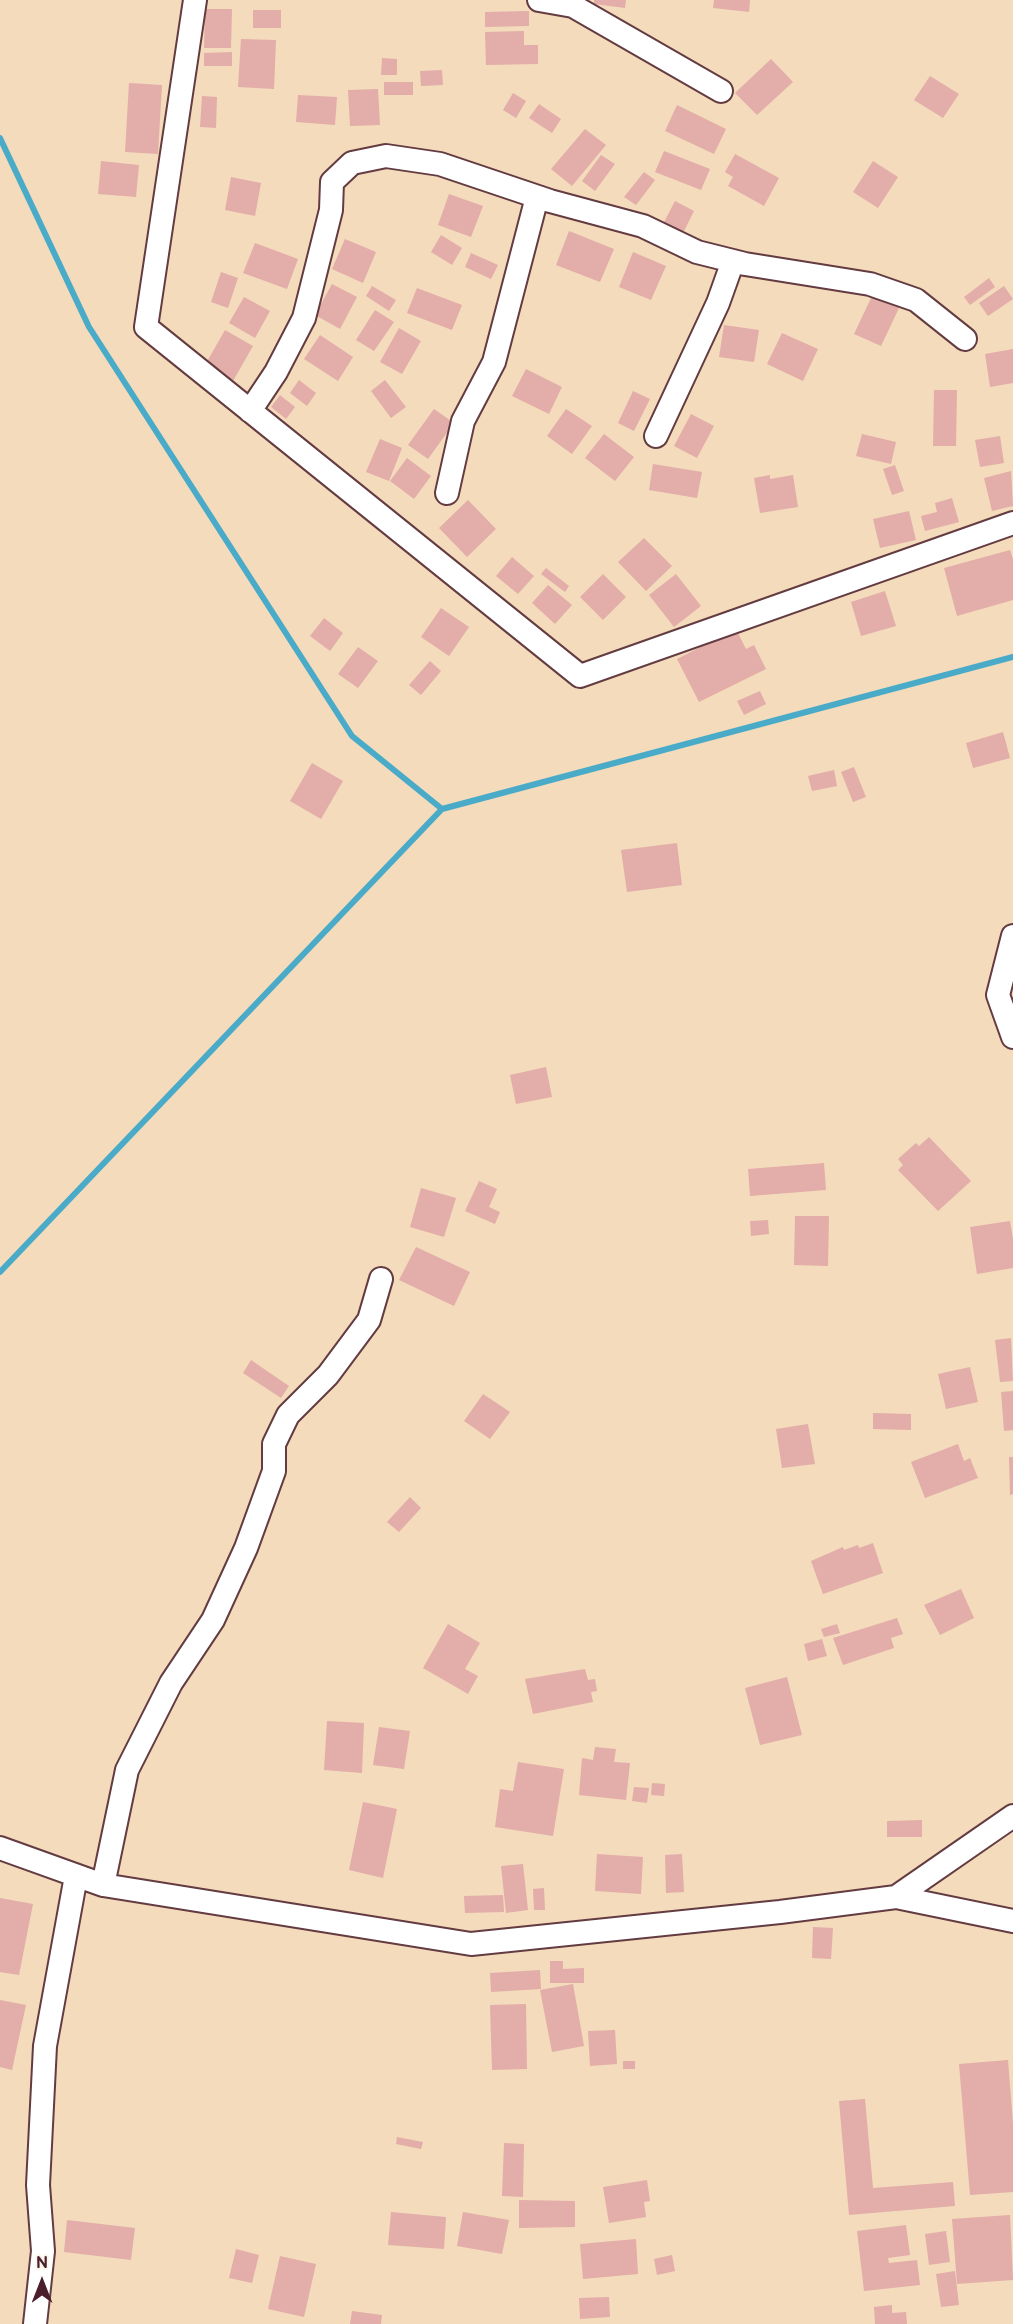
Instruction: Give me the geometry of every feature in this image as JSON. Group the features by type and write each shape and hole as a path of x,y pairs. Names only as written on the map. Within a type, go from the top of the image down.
{"street":[{"path":"195,0 146,327 580,676 1013,523"},
{"path":"539,0 573,6 721,91"},
{"path":"250,411 276,372 304,318 331,210 332,182 352,163 386,156 440,164 537,197 643,226 697,252 733,261 870,284 916,300 965,339"},
{"path":"447,493 463,421 494,362 537,197"},
{"path":"656,436 718,303 733,261"},
{"path":"1013,936 998,995 1013,1037"},
{"path":"104,1885 127,1770 171,1683 213,1620 241,1559 274,1471 274,1444 288,1415 328,1375 369,1320 381,1279"},
{"path":"896,1898 1013,1816"},
{"path":"0,1848 104,1885 471,1944 896,1898 1013,1921"},
{"path":"35,2324 43,2251 38,2185 45,2046 76,1876"}],"building":[{"path":"594,0 626,0 625,8 594,4"},
{"path":"714,0 750,0 749,12 713,8"},
{"path":"205,9 232,9 231,48 204,48"},
{"path":"253,10 281,10 281,28 253,28"},
{"path":"529,11 529,26 485,27 485,12"},
{"path":"524,31 524,45 538,45 538,64 486,65 485,32"},
{"path":"241,39 276,40 274,89 238,87"},
{"path":"232,52 232,66 204,66 204,53"},
{"path":"382,58 397,59 397,75 381,75"},
{"path":"771,59 793,82 757,115 735,93"},
{"path":"442,70 443,85 421,86 420,71"},
{"path":"930,76 959,94 943,118 914,100"},
{"path":"384,82 413,82 413,95 384,95"},
{"path":"129,83 162,85 158,154 125,152"},
{"path":"378,89 380,125 350,126 348,90"},
{"path":"513,93 526,101 516,118 503,110"},
{"path":"298,95 337,97 335,125 296,122"},
{"path":"202,96 217,97 216,128 200,127"},
{"path":"539,104 561,119 552,133 529,118"},
{"path":"677,105 726,129 714,154 665,131"},
{"path":"585,129 606,145 572,186 551,169"},
{"path":"664,151 710,169 701,190 655,172"},
{"path":"735,154 779,178 764,206 728,186 733,177 725,172"},
{"path":"601,155 615,164 595,191 582,181"},
{"path":"101,161 139,165 136,197 98,194"},
{"path":"873,161 898,177 878,208 853,192"},
{"path":"644,172 655,180 636,205 624,197"},
{"path":"231,177 261,183 255,216 225,210"},
{"path":"449,194 483,206 471,237 438,225"},
{"path":"675,201 694,211 681,237 662,226"},
{"path":"569,231 614,249 600,282 556,265"},
{"path":"441,235 462,248 452,265 431,252"},
{"path":"345,239 376,252 363,283 332,269"},
{"path":"255,243 298,259 287,289 243,273"},
{"path":"633,252 666,266 651,300 619,287"},
{"path":"471,253 498,265 491,279 465,267"},
{"path":"221,272 238,278 228,308 211,302"},
{"path":"989,278 995,287 970,305 964,297"},
{"path":"332,284 357,297 340,329 315,315"},
{"path":"372,286 396,300 389,311 366,296"},
{"path":"1004,286 1013,299 988,316 979,303"},
{"path":"417,288 462,305 452,330 407,313"},
{"path":"872,296 899,308 881,346 854,334"},
{"path":"244,297 270,311 255,338 229,323"},
{"path":"375,310 394,322 374,351 356,340"},
{"path":"724,325 759,330 754,362 719,357"},
{"path":"399,328 421,341 402,374 380,362"},
{"path":"225,330 253,346 233,381 205,365"},
{"path":"782,333 818,349 803,381 767,364"},
{"path":"320,335 353,357 338,381 304,359"},
{"path":"1013,349 1013,383 990,387 985,354"},
{"path":"526,369 562,387 549,414 512,396"},
{"path":"299,380 316,393 307,406 290,393"},
{"path":"385,380 406,407 391,418 371,391"},
{"path":"934,390 957,390 956,446 933,446"},
{"path":"633,391 650,399 634,431 618,423"},
{"path":"280,395 295,407 286,419 271,407"},
{"path":"434,409 454,423 428,459 408,445"},
{"path":"566,409 592,426 572,454 547,436"},
{"path":"691,414 714,426 697,458 674,446"},
{"path":"604,434 634,457 615,481 585,458"},
{"path":"862,434 896,442 891,464 856,456"},
{"path":"1000,436 1004,463 980,467 975,440"},
{"path":"380,439 402,448 389,481 366,472"},
{"path":"407,458 431,476 414,499 390,481"},
{"path":"653,464 702,472 697,498 649,490"},
{"path":"895,465 904,491 892,495 883,469"},
{"path":"1011,471 1013,506 992,511 984,478"},
{"path":"770,475 770,479 793,475 798,507 760,513 754,478"},
{"path":"952,498 959,522 925,531 921,516 937,512 935,503"},
{"path":"468,500 496,529 467,557 439,528"},
{"path":"909,511 916,540 880,548 873,519"},
{"path":"644,538 672,566 646,591 618,562"},
{"path":"1010,550 1013,559 1013,600 957,616 944,568"},
{"path":"512,557 534,576 518,594 496,576"},
{"path":"546,568 569,586 565,592 541,574"},
{"path":"603,574 626,597 603,620 580,597"},
{"path":"676,574 701,606 674,627 649,595"},
{"path":"548,585 572,605 555,624 532,603"},
{"path":"885,591 896,626 861,636 851,602"},
{"path":"441,608 469,627 449,656 421,637"},
{"path":"324,618 343,633 330,651 310,636"},
{"path":"736,629 746,649 754,645 766,669 699,702 677,659"},
{"path":"358,647 378,661 358,688 338,674"},
{"path":"430,661 441,671 421,695 409,685"},
{"path":"760,691 766,704 744,715 737,701"},
{"path":"1003,732 1010,758 973,768 966,743"},
{"path":"312,763 343,781 321,819 290,801"},
{"path":"854,767 866,797 853,802 841,772"},
{"path":"834,770 837,786 812,791 808,776"},
{"path":"677,843 682,885 627,892 621,850"},
{"path":"546,1067 552,1097 516,1104 510,1075"},
{"path":"929,1137 971,1181 938,1211 898,1170 903,1165 898,1159 916,1143 919,1146"},
{"path":"824,1163 826,1190 750,1196 748,1169"},
{"path":"479,1181 497,1189 489,1207 500,1212 495,1224 465,1211"},
{"path":"421,1188 456,1198 444,1237 410,1227"},
{"path":"795,1216 829,1216 828,1266 794,1265"},
{"path":"768,1220 769,1234 751,1236 750,1221"},
{"path":"1010,1221 1013,1239 1013,1268 977,1274 970,1227"},
{"path":"416,1247 470,1272 454,1306 399,1280"},
{"path":"1011,1338 1013,1381 1000,1382 995,1340"},
{"path":"251,1360 289,1386 281,1398 243,1373"},
{"path":"970,1367 978,1402 946,1409 938,1374"},
{"path":"1013,1391 1013,1430 1004,1431 1001,1392"},
{"path":"483,1394 510,1412 490,1439 464,1421"},
{"path":"873,1413 911,1414 911,1430 873,1429"},
{"path":"808,1424 815,1464 782,1468 776,1429"},
{"path":"958,1444 964,1461 970,1458 978,1478 925,1498 911,1462"},
{"path":"1009,1457 1013,1457 1013,1494 1010,1495"},
{"path":"410,1497 421,1508 399,1532 387,1522"},
{"path":"873,1543 883,1573 823,1594 811,1561 843,1547 844,1550 858,1545 859,1548"},
{"path":"961,1589 974,1618 940,1635 924,1605"},
{"path":"897,1618 903,1634 891,1638 894,1648 843,1665 833,1638"},
{"path":"448,1624 480,1643 465,1669 478,1676 468,1694 423,1668"},
{"path":"837,1624 840,1633 824,1637 821,1629"},
{"path":"822,1639 827,1656 808,1661 804,1644"},
{"path":"585,1669 588,1680 595,1679 597,1691 591,1692 593,1702 533,1714 525,1679"},
{"path":"787,1677 802,1735 760,1745 745,1688"},
{"path":"327,1721 364,1723 362,1773 324,1770"},
{"path":"379,1727 410,1731 404,1769 373,1765"},
{"path":"595,1747 616,1749 614,1762 630,1763 626,1800 579,1795 582,1758 593,1760"},
{"path":"518,1762 564,1769 553,1836 495,1827 500,1789 513,1791"},
{"path":"652,1783 665,1784 664,1796 651,1795"},
{"path":"634,1787 649,1788 647,1803 632,1801"},
{"path":"363,1802 397,1809 383,1878 349,1870"},
{"path":"922,1820 922,1837 887,1837 887,1821"},
{"path":"597,1854 643,1857 641,1894 595,1891"},
{"path":"682,1854 684,1892 666,1893 665,1855"},
{"path":"523,1864 528,1910 506,1913 501,1866"},
{"path":"544,1888 545,1910 534,1910 533,1889"},
{"path":"503,1895 504,1912 465,1913 464,1896"},
{"path":"0,1898 33,1904 19,1975 0,1972"},
{"path":"813,1927 833,1928 831,1959 812,1958"},
{"path":"550,1961 563,1961 563,1969 584,1968 584,1983 550,1983"},
{"path":"540,1970 541,1989 491,1992 490,1973"},
{"path":"573,1984 584,2046 552,2052 540,1990"},
{"path":"0,2000 26,2005 12,2070 0,2067"},
{"path":"526,2004 527,2069 492,2070 490,2005"},
{"path":"615,2030 617,2064 590,2066 588,2031"},
{"path":"1008,2060 1013,2124 1013,2192 970,2195 959,2064"},
{"path":"623,2061 635,2061 635,2069 623,2069"},
{"path":"865,2099 873,2188 953,2182 955,2206 849,2215 839,2101"},
{"path":"397,2137 423,2142 421,2149 396,2144"},
{"path":"504,2143 524,2144 523,2197 502,2196"},
{"path":"647,2180 650,2201 644,2202 646,2217 609,2223 603,2187"},
{"path":"519,2200 575,2201 575,2227 519,2228"},
{"path":"391,2212 446,2217 444,2249 388,2245"},
{"path":"463,2212 509,2220 502,2254 457,2246"},
{"path":"1010,2215 1013,2280 957,2284 952,2219"},
{"path":"67,2220 135,2228 131,2260 64,2252"},
{"path":"906,2225 910,2255 888,2258 889,2263 917,2260 920,2285 864,2291 857,2231"},
{"path":"946,2231 950,2262 929,2265 925,2234"},
{"path":"636,2239 638,2274 583,2279 580,2244"},
{"path":"236,2249 259,2255 252,2283 229,2278"},
{"path":"672,2255 675,2271 657,2275 654,2259"},
{"path":"280,2256 316,2264 304,2317 268,2309"},
{"path":"955,2271 959,2305 941,2307 936,2274"},
{"path":"609,2297 610,2317 580,2319 579,2298"},
{"path":"892,2305 892,2313 906,2312 907,2324 875,2324 874,2307"},
{"path":"352,2311 382,2315 381,2324 350,2324"}],"waterway":[{"path":"0,138 89,327 352,736 442,809"},
{"path":"0,1272 442,809 1013,657"}]}
